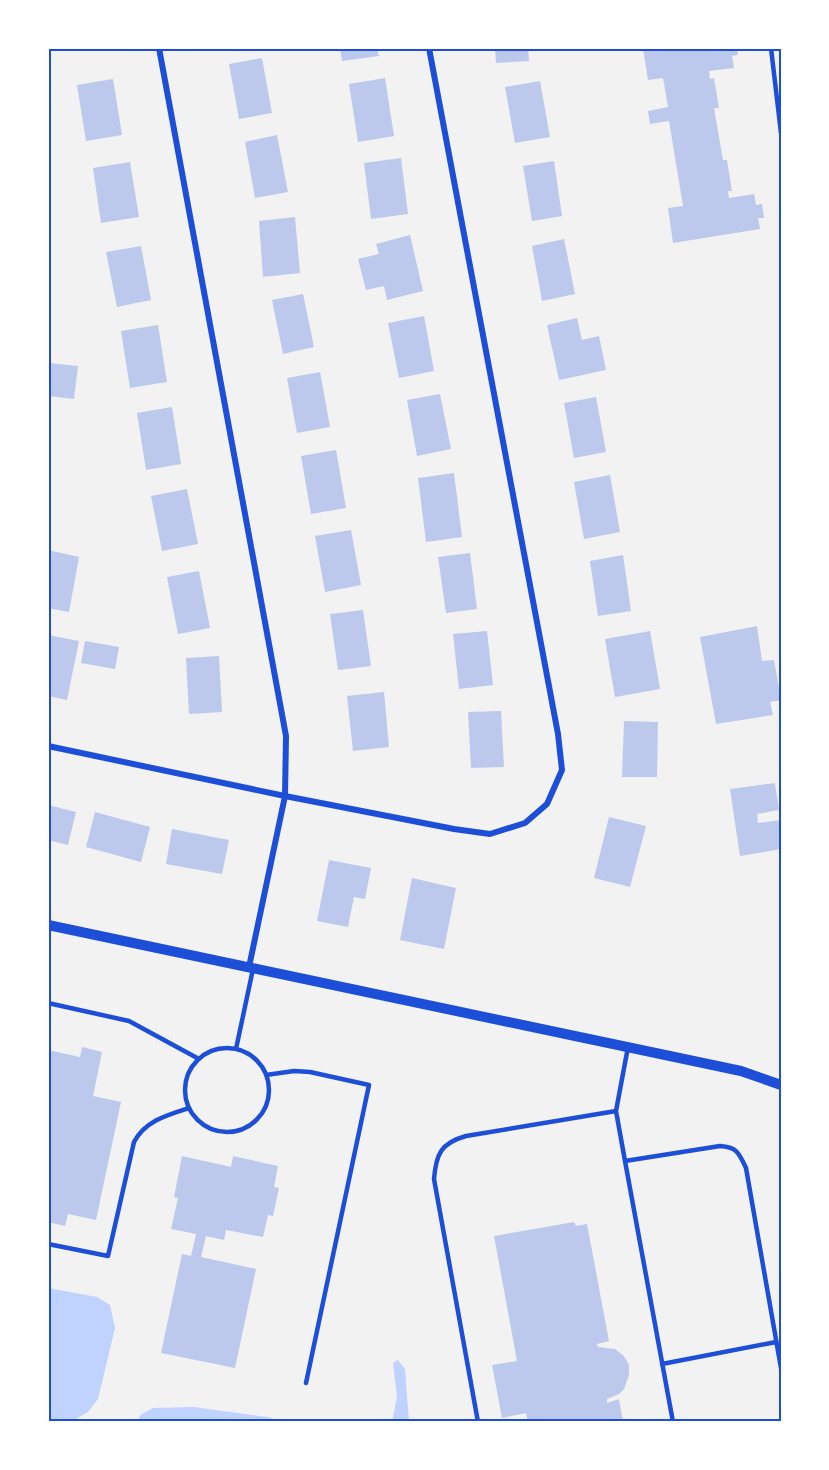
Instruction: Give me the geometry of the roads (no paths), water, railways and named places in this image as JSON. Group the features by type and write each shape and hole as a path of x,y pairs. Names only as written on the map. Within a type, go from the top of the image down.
{"street":[{"path":"159,48 286,736 285,796 251,967"},
{"path":"48,746 285,796 490,834 525,823 547,804 562,770 556,723 429,48"},
{"path":"48,925 741,1071 781,1085"}],"lane":[{"path":"771,48 781,132"},
{"path":"236,1049 251,967"},
{"path":"48,1003 129,1021 199,1059"},
{"path":"628,1047 616,1111 673,1422"},
{"path":"217,1048 236,1049 256,1059 269,1083 269,1097 264,1111 255,1122 243,1130 216,1131 203,1125 189,1108 184,1089 187,1076 194,1063 217,1048"},
{"path":"266,1075 294,1071 310,1072 369,1084 306,1383"},
{"path":"48,1244 108,1256 134,1142 140,1131 165,1116 189,1108"},
{"path":"478,1422 434,1179 435,1165 441,1152 451,1141 466,1136 616,1111"},
{"path":"625,1161 720,1146 731,1147 740,1154 746,1168 781,1368"},
{"path":"662,1364 776,1342"}],"water":[{"path":"48,1288 97,1297 110,1305 115,1328 98,1399 88,1412 67,1422 48,1422"},
{"path":"398,1360 405,1369 409,1422 392,1422 397,1397 393,1363"},
{"path":"194,1407 267,1417 284,1422 138,1422 140,1415 153,1408"}]}
